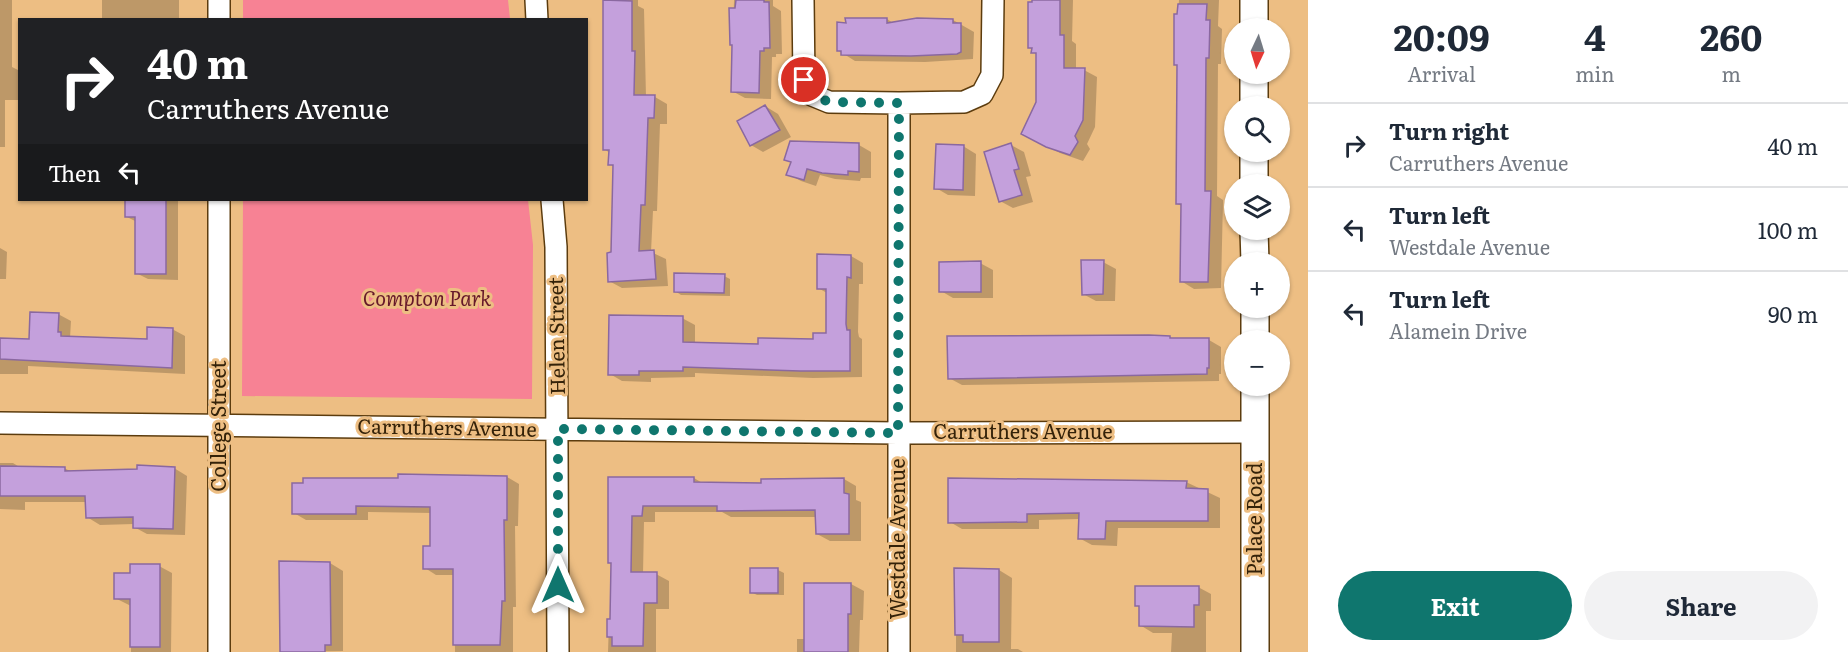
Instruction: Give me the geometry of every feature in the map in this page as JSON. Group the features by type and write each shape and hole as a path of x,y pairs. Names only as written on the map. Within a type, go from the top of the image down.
{"street":[{"path":"219,0 219,18"},
{"path":"536,0 537,18"},
{"path":"803,0 804,80 812,95 829,102 899,103 964,102 982,94 992,75 993,0"},
{"path":"1254,0 1254,18"},
{"name":"Westdale Avenue","path":"898,652 899,103"},
{"name":"College Street","path":"219,201 219,652"},
{"name":"Helen Street","path":"552,201 556,247 558,652"},
{"name":"Palace Road","path":"1255,396 1255,652"},
{"name":"Carruthers Avenue","path":"0,423 898,433 1255,432"}],"green space":[{"path":"243,0 508,0 510,18 243,18"},
{"name":"Compton Park","path":"243,201 528,201 533,245 532,399 242,396"}],"building":[{"path":"603,0 632,1 632,51 635,51 634,95 655,95 654,118 648,118 645,205 641,205 639,251 654,250 656,279 608,282 607,253 611,252 613,165 608,165 609,150 603,150"},
{"path":"736,0 769,2 770,48 760,51 759,93 731,92 732,45 730,45 729,8 735,8"},
{"path":"1060,0 1060,35 1064,35 1064,68 1085,68 1083,120 1075,136 1078,142 1070,155 1046,147 1021,134 1036,102 1036,53 1031,53 1032,48 1028,48 1028,2"},
{"path":"1178,4 1207,4 1206,20 1210,20 1209,58 1206,58 1205,191 1211,191 1208,282 1180,282 1181,204 1176,204 1177,65 1174,65 1174,14 1177,14"},
{"path":"845,18 887,18 887,23 917,18 953,19 953,23 961,23 961,52 911,56 841,55 841,51 837,51 837,22 846,23"},
{"path":"765,105 780,130 750,146 737,121"},
{"path":"790,141 859,143 859,172 848,171 848,175 807,169 804,180 786,175 791,162 784,160"},
{"path":"1011,143 1019,169 1014,170 1022,195 999,202 984,152"},
{"path":"936,144 964,145 963,190 934,189"},
{"path":"125,201 166,201 166,274 135,274 135,217 125,217"},
{"path":"817,254 851,255 851,278 847,277 846,324 847,330 850,330 850,371 683,367 683,371 639,371 639,375 608,375 609,315 683,316 683,342 758,344 758,338 813,339 813,333 826,333 826,289 817,289"},
{"path":"1081,260 1104,260 1103,294 1082,295"},
{"path":"981,261 981,292 939,292 939,262"},
{"path":"674,273 725,274 724,293 674,292"},
{"path":"30,312 59,313 58,332 61,332 61,336 147,339 147,327 173,328 172,368 0,359 0,338 29,339"},
{"path":"947,336 1170,336 1170,338 1209,338 1207,374 948,379"},
{"path":"137,465 175,467 173,529 133,528 133,517 86,518 85,496 0,496 0,466 65,467 65,471 137,469"},
{"path":"398,474 507,476 507,520 504,520 505,601 502,601 500,645 453,645 453,569 423,569 423,546 430,546 430,507 356,506 356,514 292,514 292,483 303,483 303,478 398,478"},
{"path":"608,477 694,477 694,482 761,483 761,479 844,478 844,493 849,494 849,534 816,534 815,510 717,511 717,506 643,506 642,516 632,516 631,572 657,572 657,603 644,603 643,646 612,646 612,637 607,637 607,619 610,619 611,563 608,563"},
{"path":"948,478 1187,481 1186,488 1208,489 1208,521 1106,521 1105,539 1078,539 1079,513 1027,514 1027,522 948,523"},
{"path":"279,561 330,562 331,645 325,645 325,652 280,652"},
{"path":"130,564 160,564 160,647 130,647 130,599 114,599 114,573 130,573"},
{"path":"750,568 778,568 778,593 750,593"},
{"path":"954,568 999,569 999,642 963,642 963,635 955,635"},
{"path":"804,583 851,583 848,652 804,652"},
{"path":"1135,586 1199,586 1199,605 1194,605 1194,627 1139,626 1139,606 1135,606"}],"route":[{"path":"558,585 558,429 898,433 899,103 829,102 812,95 804,80"}]}
